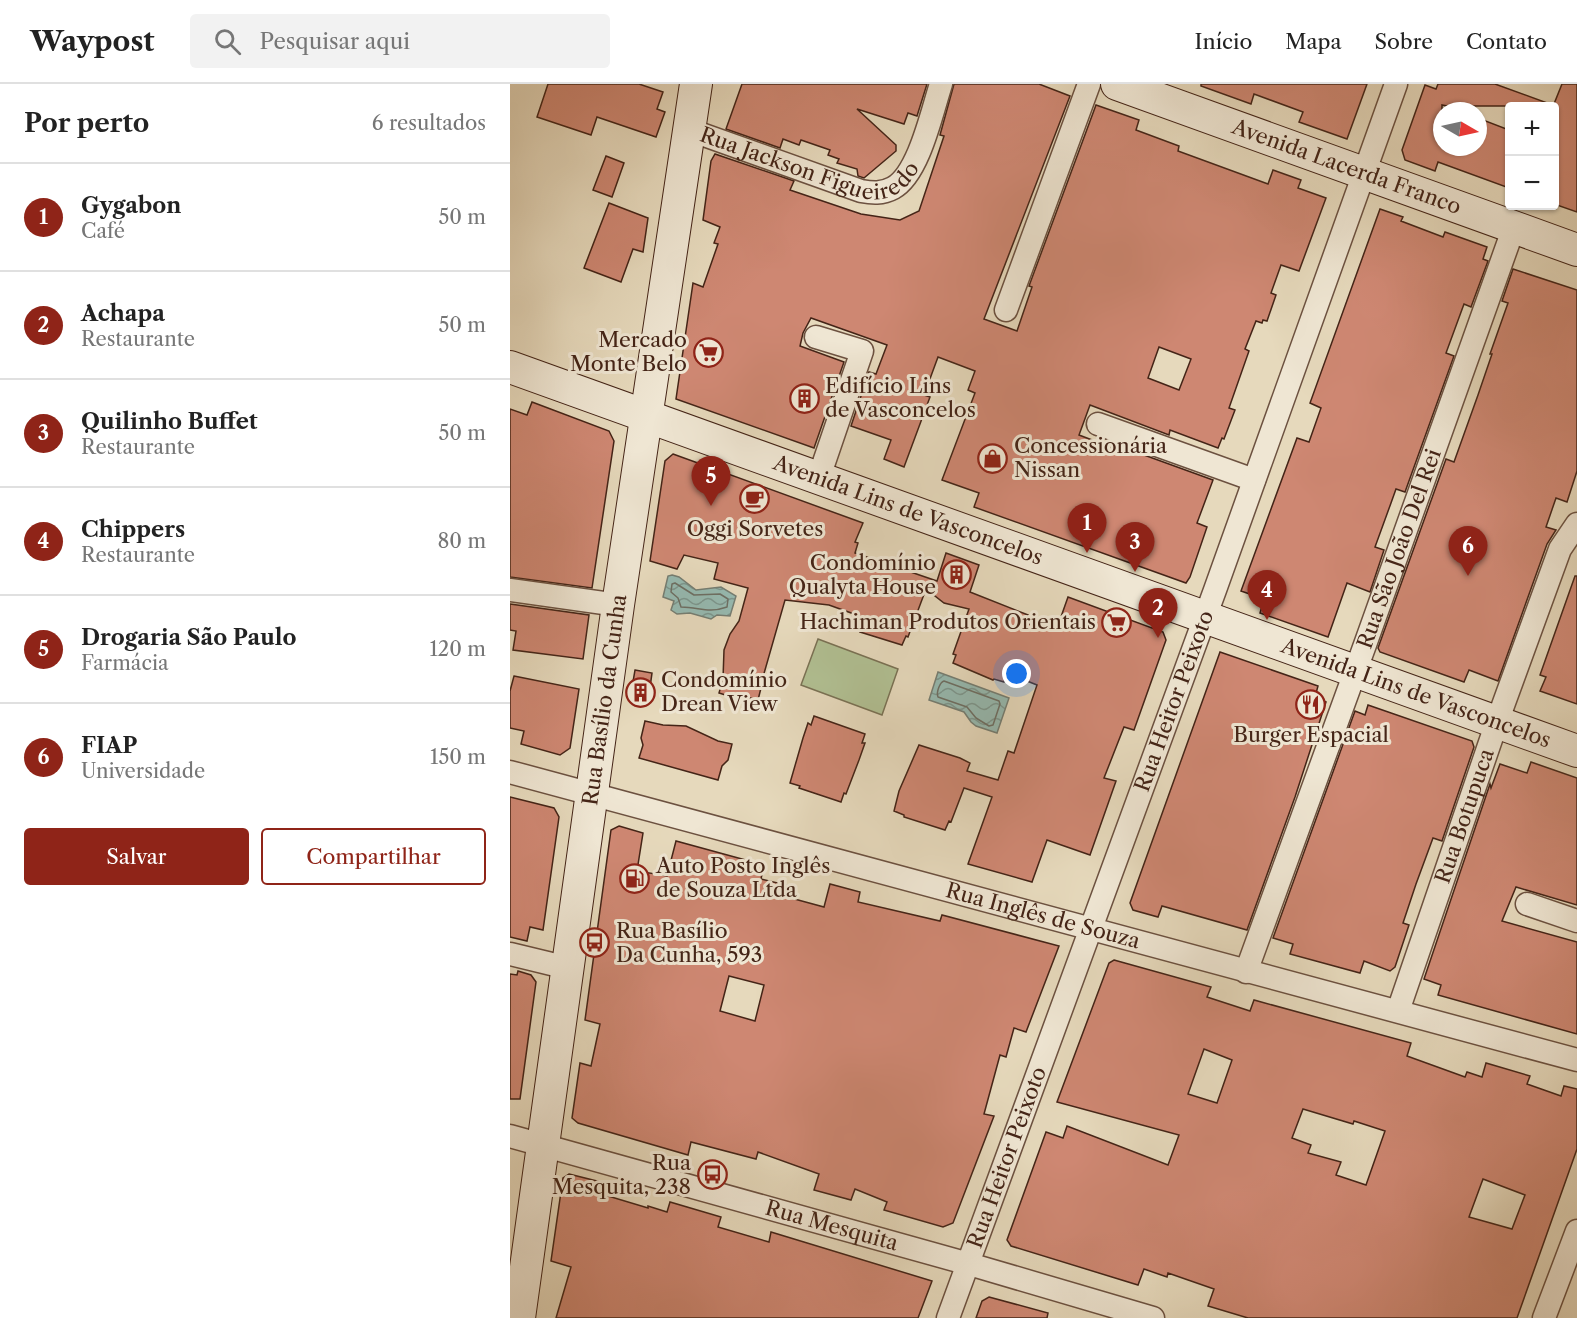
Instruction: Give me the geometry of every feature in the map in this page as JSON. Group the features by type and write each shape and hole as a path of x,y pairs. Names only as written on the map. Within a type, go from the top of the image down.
{"street":[{"name":"Rua Basílio da Cunha","path":"519,1318 618,605 696,84"},
{"name":"Rua Jackson Figueiredo","path":"690,130 861,191 878,193 894,188 909,174 941,84"},
{"path":"1006,310 1089,84"},
{"name":"Avenida Lacerda Franco","path":"1117,84 1577,250"},
{"name":"Rua Heitor Peixoto","path":"948,1318 1205,617 1396,84"},
{"name":"Rua São João Del Rei","path":"1246,972 1514,227"},
{"path":"816,337 862,351 819,477"},
{"name":"Avenida Lins de Vasconcelos","path":"510,367 1577,751"},
{"path":"1098,424 1254,480"},
{"name":"Rua Botupuca","path":"1398,1011 1497,722 1560,549 1577,524"},
{"path":"510,590 618,605"},
{"name":"Rua Inglês de Souza","path":"510,772 1577,1060"},
{"path":"1527,904 1577,921"},
{"path":"510,954 568,968"},
{"name":"Rua Mesquita","path":"510,1136 969,1264 1153,1318"},
{"path":"1544,1318 1577,1231"}],"green space":[{"path":"818,639 898,669 882,715 801,685"}],"water":[{"path":"668,576 679,577 696,590 721,587 736,596 730,616 717,615 711,619 690,613 677,614 671,610 674,601 663,597"},
{"path":"938,672 1009,698 997,733 976,726 964,712 929,700"}],"building":[{"path":"548,84 639,84 663,92 657,109 665,112 656,137 597,117 591,135 537,117"},
{"path":"742,84 927,84 917,116 908,113 904,124 857,109 896,145 896,151 864,178 858,176 857,169 837,163 839,159 828,155 830,150 801,140 799,145 783,139 780,148 726,129"},
{"path":"954,84 1039,84 1070,96 984,319 1017,331 1032,287 1029,286 1096,105 1139,120 1136,130 1179,146 1178,151 1268,184 1273,170 1301,180 1298,188 1326,198 1299,271 1281,265 1271,293 1276,295 1267,321 1263,320 1262,323 1256,321 1245,349 1249,351 1229,408 1235,410 1224,439 1222,438 1218,448 1170,430 1169,435 1090,405 1079,435 1121,451 1122,447 1213,480 1197,523 1207,527 1186,583 974,507 979,493 942,480 975,393 968,390 975,371 938,357 924,395 930,397 904,467 884,459 891,440 851,426 869,372 876,374 887,345 811,318 803,333 800,346 844,362 814,448 676,399 693,283 703,287 718,244 714,243 720,227 703,220 711,161 715,154 794,181 790,190 861,214 900,220 919,211 944,136 940,135","holes":["1159,347 1191,359 1179,390 1148,378"]},
{"path":"1201,84 1367,84 1347,139 1299,122 1303,112 1254,94 1251,104 1201,86"},
{"path":"1438,84 1495,84 1544,102 1505,102 1505,106 1487,106 1487,102 1433,102 1433,156 1487,156 1487,121 1505,128 1505,187 1438,162 1435,171 1405,160 1402,150 1425,85 1436,89"},
{"path":"1562,84 1577,84 1577,212 1559,206 1559,102 1555,102"},
{"path":"606,156 624,163 612,197 593,190"},
{"path":"609,203 648,218 643,252 633,249 621,282 584,268"},
{"path":"1380,209 1403,217 1401,221 1443,237 1445,232 1487,247 1483,259 1488,261 1471,307 1464,304 1446,353 1454,356 1405,492 1396,489 1375,547 1384,550 1370,592 1347,583 1328,637 1260,613 1264,599 1241,591 1297,438 1309,442 1321,408 1310,403"},
{"path":"1513,269 1577,290 1577,471 1567,502 1556,498 1546,527 1556,530 1547,544 1498,681 1469,670 1464,682 1380,652 1378,648 1446,459 1454,462 1478,395 1508,303 1502,301"},
{"path":"532,402 609,431 614,441 592,588 510,577 510,409 527,415"},
{"path":"673,454 863,523 855,542 858,543 855,553 937,581 946,553 979,565 970,592 1028,615 1025,623 1056,631 1068,597 1163,632 1166,640 1134,730 1124,727 1104,778 1116,781 1090,855 1047,840 1032,882 968,864 992,797 964,788 951,822 949,821 945,830 904,817 894,811 899,791 919,745 960,758 970,763 967,771 998,780 1008,751 1014,753 1037,685 1007,673 1004,682 993,680 953,663 956,655 953,654 969,609 944,603 926,589 908,637 906,636 902,645 851,627 855,618 852,617 854,614 829,605 785,600 758,700 743,696 735,698 719,693 723,679 724,650 730,634 739,621 748,588 714,579 718,563 684,555 677,569 650,561 665,461"},
{"path":"1575,576 1577,576 1577,704 1540,691 1546,677 1540,675"},
{"path":"510,604 589,615 583,659 513,650 516,631 510,630"},
{"path":"1220,652 1318,686 1315,697 1326,702 1295,797 1247,930 1162,906 1158,917 1133,910 1130,903"},
{"name":"Condomínio Drean View","path":"635,670 652,673 648,702 630,699"},
{"path":"514,676 579,689 570,748 560,755 521,744 524,731 510,728 510,691"},
{"path":"1368,705 1472,741 1474,747 1442,841 1433,838 1416,884 1403,923 1409,925 1395,967 1390,971 1364,961 1360,973 1290,954 1293,944 1273,938 1355,711 1365,715"},
{"path":"814,716 865,734 862,743 865,743 859,760 841,802 790,783 808,723 811,725"},
{"path":"645,721 686,726 718,741 732,744 728,760 722,766 718,780 639,758 643,745 641,738"},
{"path":"1531,762 1577,778 1577,905 1516,887 1502,921 1577,942 1577,1034 1438,995 1441,985 1424,979 1490,784 1491,788 1500,764 1527,773"},
{"path":"510,797 554,808 559,817 543,930 530,927 527,941 510,937"},
{"path":"619,826 643,833 637,871 667,876 676,841 764,865 761,879 790,886 787,897 824,907 830,884 860,892 858,902 940,921 942,915 1059,946 1026,1032 1014,1028 1006,1057 1000,1055 984,1114 994,1116 953,1223 943,1227 884,1210 887,1202 855,1189 851,1200 814,1190 819,1174 758,1152 756,1159 691,1142 688,1155 578,1123 572,1118 580,1063 591,1066 600,1024 585,1020 611,830","holes":["729,976 764,985 755,1021 720,1011"]},
{"path":"1114,960 1211,987 1207,997 1250,1011 1254,1000 1411,1043 1407,1056 1465,1077 1467,1072 1482,1077 1486,1063 1530,1076 1527,1084 1561,1096 1564,1086 1577,1089 1577,1149 1517,1318 1248,1318 1208,1306 1214,1289 1168,1273 1167,1277 1144,1269 1138,1285 1011,1246 1007,1240 1046,1132 1063,1138 1067,1126 1168,1165 1179,1135 1057,1102 1109,963","holes":["1204,1049 1232,1060 1217,1103 1188,1094","1303,1109 1385,1131 1366,1185 1336,1175 1341,1162 1308,1153 1311,1145 1292,1138","1483,1179 1525,1195 1512,1229 1469,1217"]},
{"path":"518,971 531,975 536,982 520,1099 510,1099 510,974 517,975"},
{"path":"569,1174 601,1182 600,1184 610,1187 608,1196 648,1208 648,1206 667,1212 670,1202 721,1217 718,1227 769,1242 771,1232 932,1281 918,1318 556,1318 571,1267 551,1261 563,1178"},
{"path":"989,1297 1048,1313 1047,1318 976,1318 982,1301"}],"place":[{"name":"Mercado Monte Belo","path":"708,352"},
{"name":"Edifício Lins de Vasconcelos","path":"804,398"},
{"name":"Concessionária Nissan","path":"993,458"},
{"name":"Oggi Sorvetes","path":"755,498"},
{"name":"Drogaria São Paulo","path":"711,506"},
{"name":"Gygabon","path":"1087,553"},
{"name":"Quilinho Buffet","path":"1135,572"},
{"name":"Condomínio Qualyta House","path":"957,575"},
{"name":"FIAP","path":"1468,576"},
{"name":"Chippers","path":"1267,620"},
{"name":"Hachiman Produtos Orientais","path":"1117,622"},
{"name":"Achapa","path":"1158,638"},
{"name":"Condomínio Drean View","path":"640,692"},
{"name":"Burger Espacial","path":"1311,704"},
{"name":"Auto Posto Inglês de Souza Ltda","path":"635,878"},
{"name":"Rua Basílio Da Cunha, 593","path":"595,943"},
{"name":"Rua Mesquita, 238","path":"712,1175"}]}
